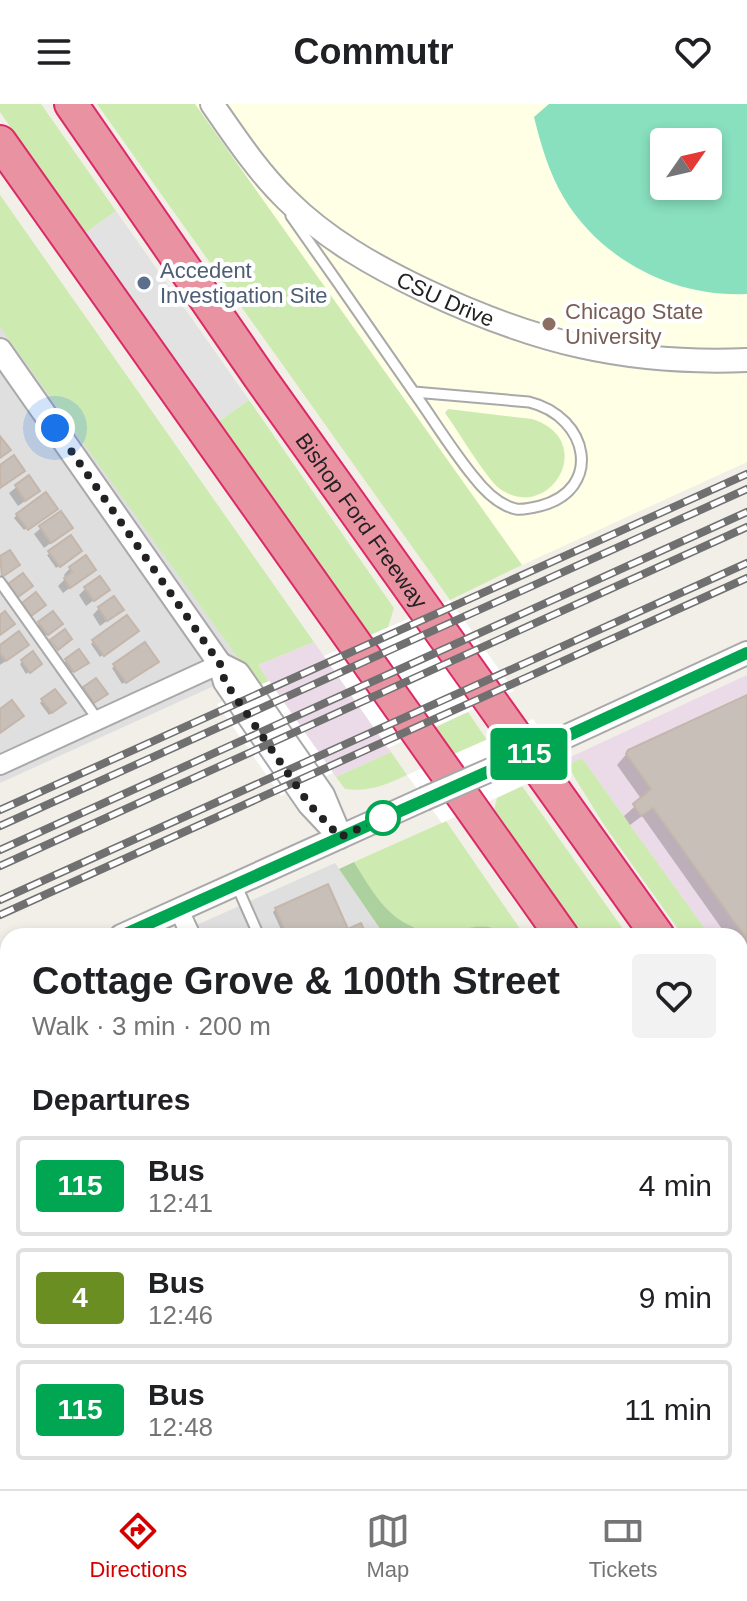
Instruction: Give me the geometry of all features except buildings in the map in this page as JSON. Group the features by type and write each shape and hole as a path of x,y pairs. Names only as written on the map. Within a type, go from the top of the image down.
{"highway":[{"name":"Bishop Ford Freeway","path":"71,104 261,379 652,928"},
{"path":"0,142 556,928"},
{"path":"297,563 335,642 534,928"}],"street":[{"name":"CSU Drive","path":"212,104 285,199 320,229 402,279 498,324 597,351 697,362 747,360"},
{"path":"0,350 220,664 225,682 309,804 340,837"},
{"path":"139,928 747,653"},
{"path":"0,765 220,664"},
{"path":"179,910 187,928"}],"lane":[{"path":"246,151 414,392 472,475 500,502 517,509 550,504 563,496 574,483 580,469 578,439 570,425 546,407 529,402 414,392"},
{"path":"0,582 98,720"},
{"path":"236,884 255,928"}],"shaded area":[{"name":"Chicago State University","path":"195,104 747,104 747,462 522,565"},
{"name":"Accedent Investigation Site","path":"116,211 249,400 219,421 85,233"},
{"path":"0,323 247,671 0,783"},
{"path":"314,642 391,752 336,777 258,665"},
{"path":"747,675 747,928 704,928 582,758 567,765 564,760"},
{"path":"335,863 380,928 190,928"}],"green space":[{"path":"0,104 41,104 116,211 85,233 0,112"},
{"path":"97,104 195,104 522,565 450,600"},
{"path":"549,104 747,104 747,294 720,294 667,282 619,257 580,220 564,198 546,159 534,117"},
{"path":"0,195 314,642 258,665 269,681 258,686 0,327"},
{"path":"249,400 394,608 388,627 370,635 219,421"},
{"path":"448,409 532,419 552,429 562,444 565,460 560,475 550,488 536,496 518,497 500,489 445,413"},
{"path":"468,712 487,740 454,754 436,727"},
{"path":"391,752 407,775 370,789 345,789 336,777"},
{"path":"582,758 704,928 677,928 604,825 567,765"},
{"path":"522,786 622,928 577,928 494,811 497,798"},
{"path":"446,821 520,928 416,928 398,919 377,897 354,862"},
{"path":"354,862 383,905 398,919 416,928 380,928 339,869"}],"pier":[{"path":"450,600 514,691 388,748 324,656"},
{"path":"269,681 333,773 281,796 217,704"},
{"path":"533,719 567,765 442,823 407,775"}],"railway":[{"path":"0,810 747,474"},
{"path":"0,826 747,489"},
{"path":"0,850 747,512"},
{"path":"0,866 747,527"},
{"path":"0,900 747,563"},
{"path":"0,915 747,578"}],"bus line":[{"name":"115","path":"139,928 747,653"}],"place":[{"name":"Accedent Investigation Site","path":"144,283"},
{"name":"Chicago State University","path":"549,324"}],"route":[{"path":"55,428 220,664 225,682 309,804 340,837 383,818"}]}
